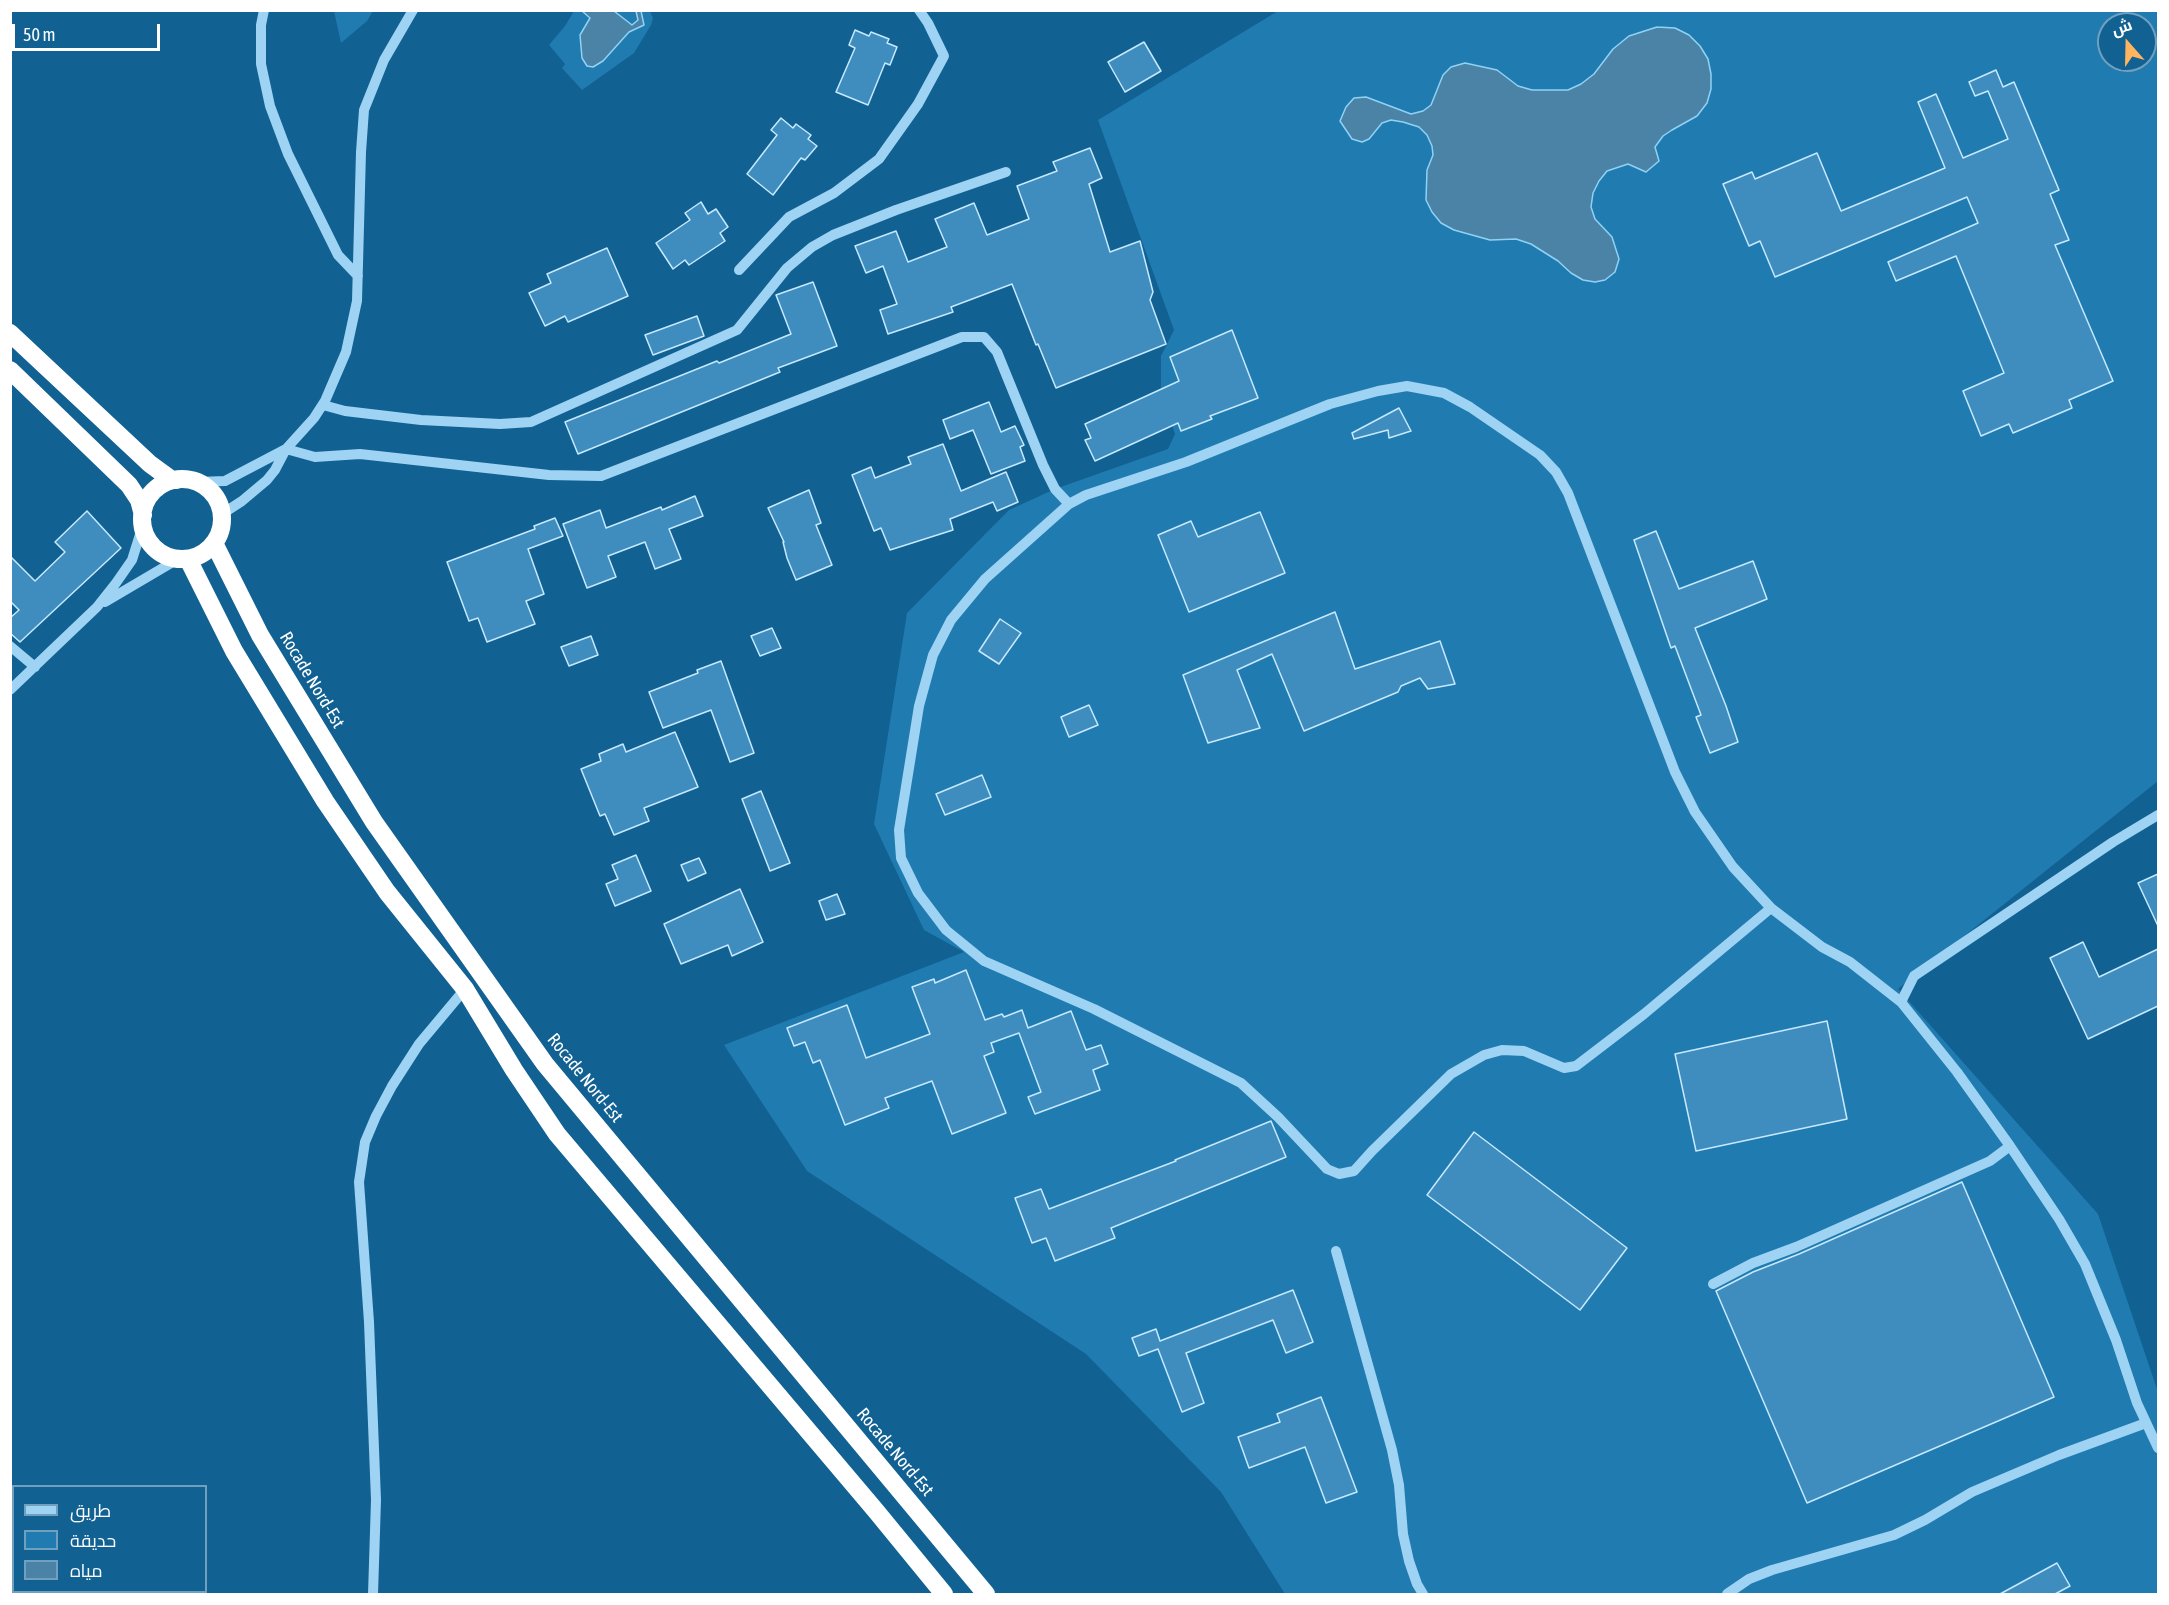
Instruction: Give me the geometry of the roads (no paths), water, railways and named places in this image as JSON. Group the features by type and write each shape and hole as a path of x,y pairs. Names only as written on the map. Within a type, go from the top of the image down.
{"highway":[{"path":"10,333 150,464 172,480 197,482 214,494 222,513 219,534 208,551 183,559 158,552 146,535 139,500 129,484 10,370"},
{"path":"143,520 150,495 158,488 177,480"},
{"name":"Rocade Nord-Est","path":"214,543 260,635 374,822 545,1064 986,1594"},
{"path":"183,559 234,651 325,801 387,892 465,989 514,1070 557,1134 944,1594"}],"street":[{"path":"264,10 261,26 261,64 270,106 288,154 338,255 358,276"},
{"path":"222,513 242,501 267,480 286,449 323,405 346,352 357,301 364,110 384,60 413,10"},
{"path":"739,270 789,217 834,192 879,159 918,104 944,56 920,10"},
{"path":"323,405 345,411 421,420 500,424 531,422 737,330 787,268 812,247 833,235 896,210 1006,172"},
{"path":"197,482 225,481 286,449 315,457 360,453 549,475 601,476 962,337 984,337 997,352 1055,489 1069,504"},
{"path":"1771,908 1644,1014 1576,1066 1564,1068 1524,1051 1502,1050 1484,1055 1451,1074 1354,1171 1339,1174 1326,1169 1278,1117 1241,1083 1094,1009 984,961 946,930 918,893 901,858 898,830 919,706 933,656 951,620 986,579 1069,504 1086,495 1186,462 1330,404 1407,386 1444,393 1470,406 1540,455 1556,472 1568,493 1675,772 1695,812 1733,867 1771,908 1822,947 1850,962 1901,1002 1957,1072 2010,1146 2085,1264 2116,1340 2136,1403 2158,1448"},
{"path":"10,690 97,607 116,584 132,560 143,520"},
{"path":"97,607 183,559"},
{"path":"10,646 34,667"},
{"path":"1901,1002 1914,976 2113,842 2158,815"},
{"path":"373,1594 376,1500 369,1322 359,1192 365,1142 392,1086 419,1044 465,989"},
{"path":"1713,1284 1753,1263 1796,1247 1990,1161 2010,1146"},
{"path":"1336,1251 1392,1450 1399,1485 1402,1534 1408,1562 1423,1594"},
{"path":"1727,1594 1738,1591 1749,1579 1772,1570 1894,1535 1925,1520 1972,1492 2059,1455 2146,1423"}],"water":[{"path":"582,11 614,11 632,25 638,20 636,11 641,11 644,25 629,32 603,61 593,67 587,66 582,58 580,35 590,18"},
{"path":"1657,27 1675,28 1689,35 1700,46 1708,59 1711,89 1707,103 1697,116 1663,136 1655,147 1659,161 1646,172 1628,164 1607,171 1599,181 1593,193 1591,207 1595,219 1612,237 1619,259 1615,272 1605,280 1595,282 1583,280 1531,244 1516,239 1490,240 1454,230 1441,223 1426,200 1427,170 1433,155 1427,135 1419,127 1391,120 1382,123 1369,139 1362,142 1352,139 1340,121 1346,107 1354,98 1366,97 1411,114 1423,111 1431,105 1443,75 1451,67 1465,63 1497,70 1518,86 1532,90 1568,90 1594,74 1613,49 1629,36"}]}
